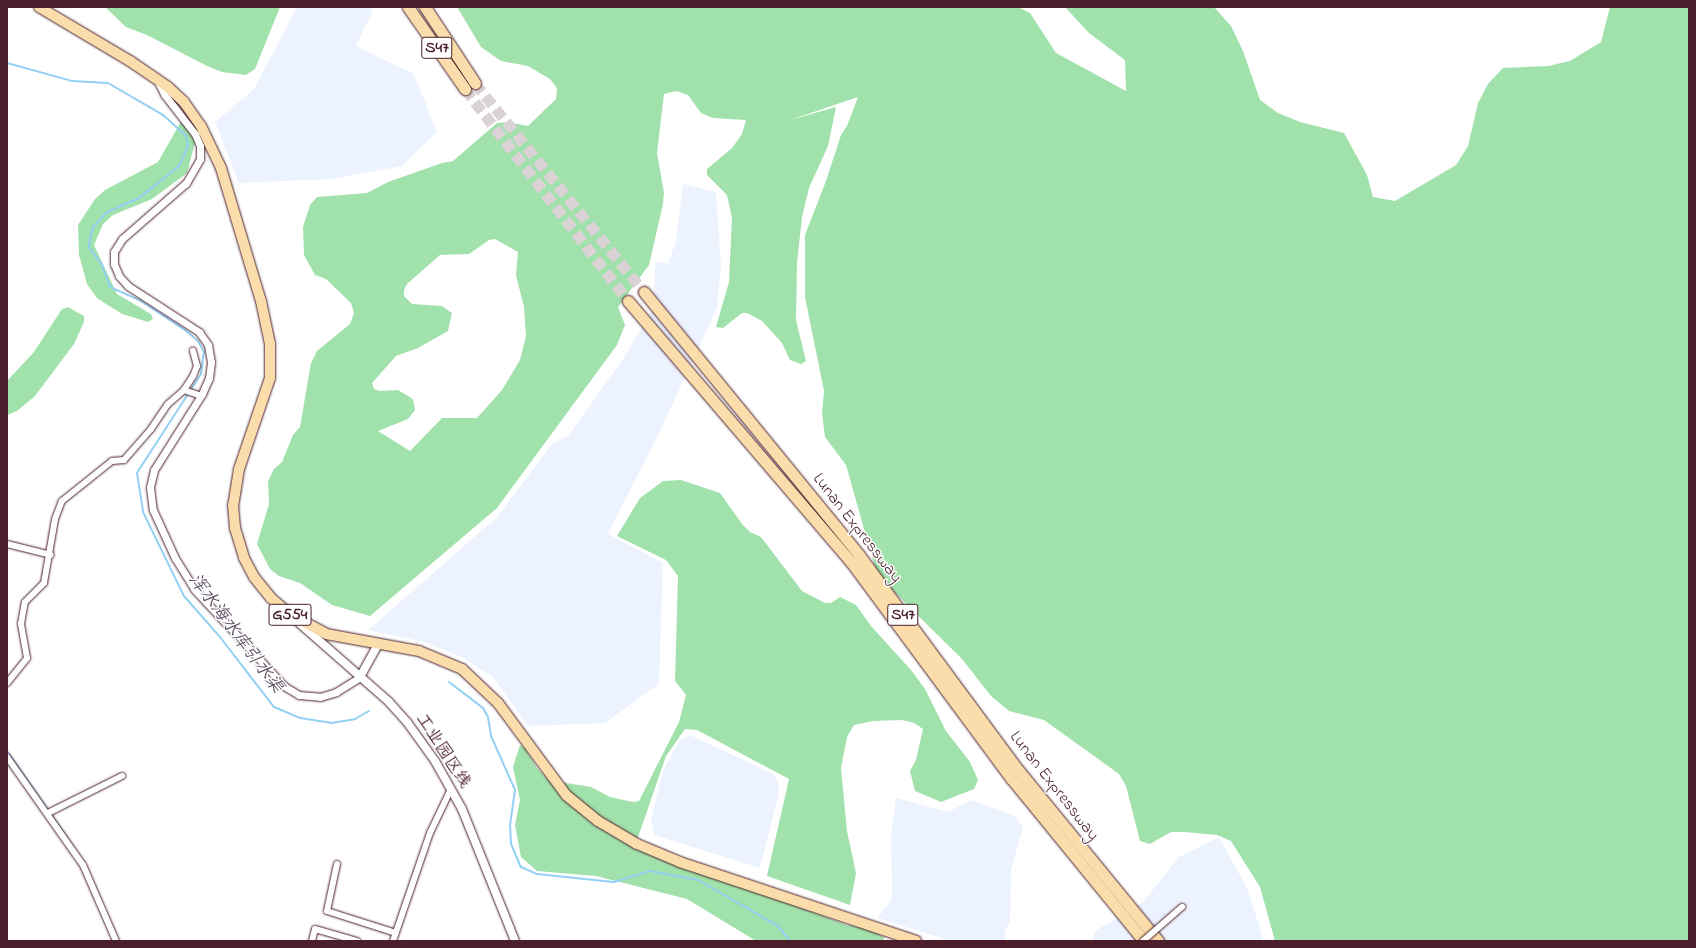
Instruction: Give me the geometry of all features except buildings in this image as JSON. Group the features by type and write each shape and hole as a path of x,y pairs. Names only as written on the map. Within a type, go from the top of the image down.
{"highway":[{"name":"G554","path":"39,7 156,78 190,110 214,149 228,188 265,315 270,344 270,378 239,469 233,515 237,540 248,566 263,589 291,615 326,634 431,654 470,675 498,703 566,794 589,814 618,834 668,858 916,941"},
{"name":"S47","path":"408,7 465,89"},
{"name":"S47","path":"425,7 475,83"},
{"name":"Lunan Expressway","path":"644,292 859,556 1019,771 1158,941"},
{"name":"Lunan Expressway","path":"628,301 851,562 1011,778 1143,941"}],"main road":[{"name":"工业园区线","path":"291,615 389,702 407,722 451,789 515,941"},
{"path":"360,677 378,644"}],"street":[{"path":"156,78 164,94 195,134 200,146 200,159 186,183 122,239 114,252 114,264 119,276 128,286 195,328 204,338 211,362 209,378 201,396 162,454 150,483 153,510 175,558 205,602 274,677 292,692 310,697 328,695 360,677"},
{"path":"7,683 27,658 21,624 25,602 44,583 51,555 55,519 62,501 112,461 124,460 151,429 168,404 185,390 197,366 193,350"},
{"path":"185,390 201,396"},
{"path":"7,544 51,555"},
{"path":"7,756 50,812 83,865 116,941"},
{"path":"50,812 122,776"},
{"path":"393,941 430,833 451,789"},
{"path":"337,864 327,911 396,933"},
{"path":"1143,941 1182,907"},
{"path":"312,941 315,929 357,941"}],"shaded area":[{"path":"297,7 369,7 373,10 356,46 414,74 437,132 402,166 332,179 239,183 215,122 254,89"},
{"path":"683,184 716,192 721,266 717,308 661,429 608,534 663,563 659,684 605,723 528,726 494,678 462,657 424,642 368,630 496,518 553,443 568,436 625,356 654,306 655,262 668,263 676,241"},
{"path":"690,735 773,774 778,782 779,793 760,868 654,835 651,819 663,771 679,741"},
{"path":"896,798 948,812 971,800 1015,816 1023,827 1011,870 1010,922 1005,931 1005,941 951,941 877,918 892,899 891,834"},
{"path":"1219,837 1247,888 1264,941 1092,941 1095,931 1143,902 1179,857"}],"green space":[{"path":"105,7 280,7 255,69 246,75 222,72 207,66 147,35 126,27"},
{"path":"457,7 1018,7 1030,13 1056,53 1126,91 1125,60 1089,33 1065,7 1214,7 1231,26 1243,51 1260,100 1278,113 1300,122 1344,133 1367,175 1373,197 1395,201 1456,165 1468,146 1478,103 1488,84 1503,68 1548,66 1570,61 1601,42 1610,7 1689,7 1689,941 1275,941 1260,887 1231,841 1217,835 1171,832 1150,844 1140,841 1126,786 1119,774 1044,720 1009,711 991,696 962,659 877,575 846,465 825,437 822,413 824,391 805,297 805,235 826,181 841,135 847,126 858,97 790,120 836,107 828,146 809,188 802,217 797,263 796,320 806,361 801,364 790,360 782,343 762,321 747,313 742,313 723,328 716,327 729,282 732,218 727,195 707,175 707,169 732,148 742,134 746,120 713,118 701,113 688,95 676,91 664,94 657,153 664,193 663,204 649,265 618,307 625,325 617,345 497,508 370,616 332,605 300,583 279,576 270,569 257,544 269,504 268,481 274,469 282,462 293,435 300,427 311,363 317,351 350,324 354,313 351,303 326,279 315,275 304,255 303,227 310,205 317,197 367,193 388,182 442,163 453,161 497,123 508,122 528,126 556,99 557,88 550,79 528,66 501,61 481,47","holes":["495,239 518,252 516,275 524,307 526,336 520,360 502,390 477,418 442,418 410,451 378,431 408,419 415,410 413,399 398,390 380,391 374,389 372,383 396,356 418,348 448,331 452,313 442,306 412,304 404,296 404,290 407,284 440,255 469,254 489,240"]},
{"path":"183,118 196,139 187,173 152,199 113,215 103,224 94,245 117,294 151,314 153,319 148,322 122,314 97,298 87,284 79,255 78,225 95,199 105,190 158,162"},
{"path":"68,307 84,316 84,322 74,344 35,396 17,411 7,415 7,381 34,352 62,309"},
{"path":"681,480 720,493 742,524 750,532 761,537 802,591 825,603 831,603 840,597 856,605 871,626 911,670 925,689 946,731 970,762 978,780 974,789 941,802 915,791 910,771 916,760 923,729 914,723 902,720 873,721 854,725 847,737 841,768 847,831 856,873 850,905 767,876 789,779 697,730 685,729 666,756 635,846 847,925 866,928 884,937 883,941 756,941 687,899 596,876 537,871 521,857 515,825 520,800 513,767 520,745 525,748 537,768 548,780 591,787 610,797 633,802 639,801 679,722 686,695 675,681 678,576 666,560 617,536 640,498 663,481"}],"waterway":[{"name":"浑水海水库引水渠","path":"7,63 72,81 108,83 163,115 186,136 188,146 179,166 139,198 107,212 93,227 90,238 89,247 102,265 110,287 141,301 185,330 198,341 204,352 201,374 137,473 143,512 184,596 220,637 274,707 300,718 331,723 355,719 369,711"},
{"name":"浑水海水库引水渠","path":"449,682 483,708 488,717 491,736 515,790 510,824 511,844 521,867 537,874 614,882 650,871 698,880 778,926 790,941"},
{"path":"7,751 73,846"}],"tunnel":[{"path":"475,83 644,292"},
{"path":"465,89 628,301"}]}
